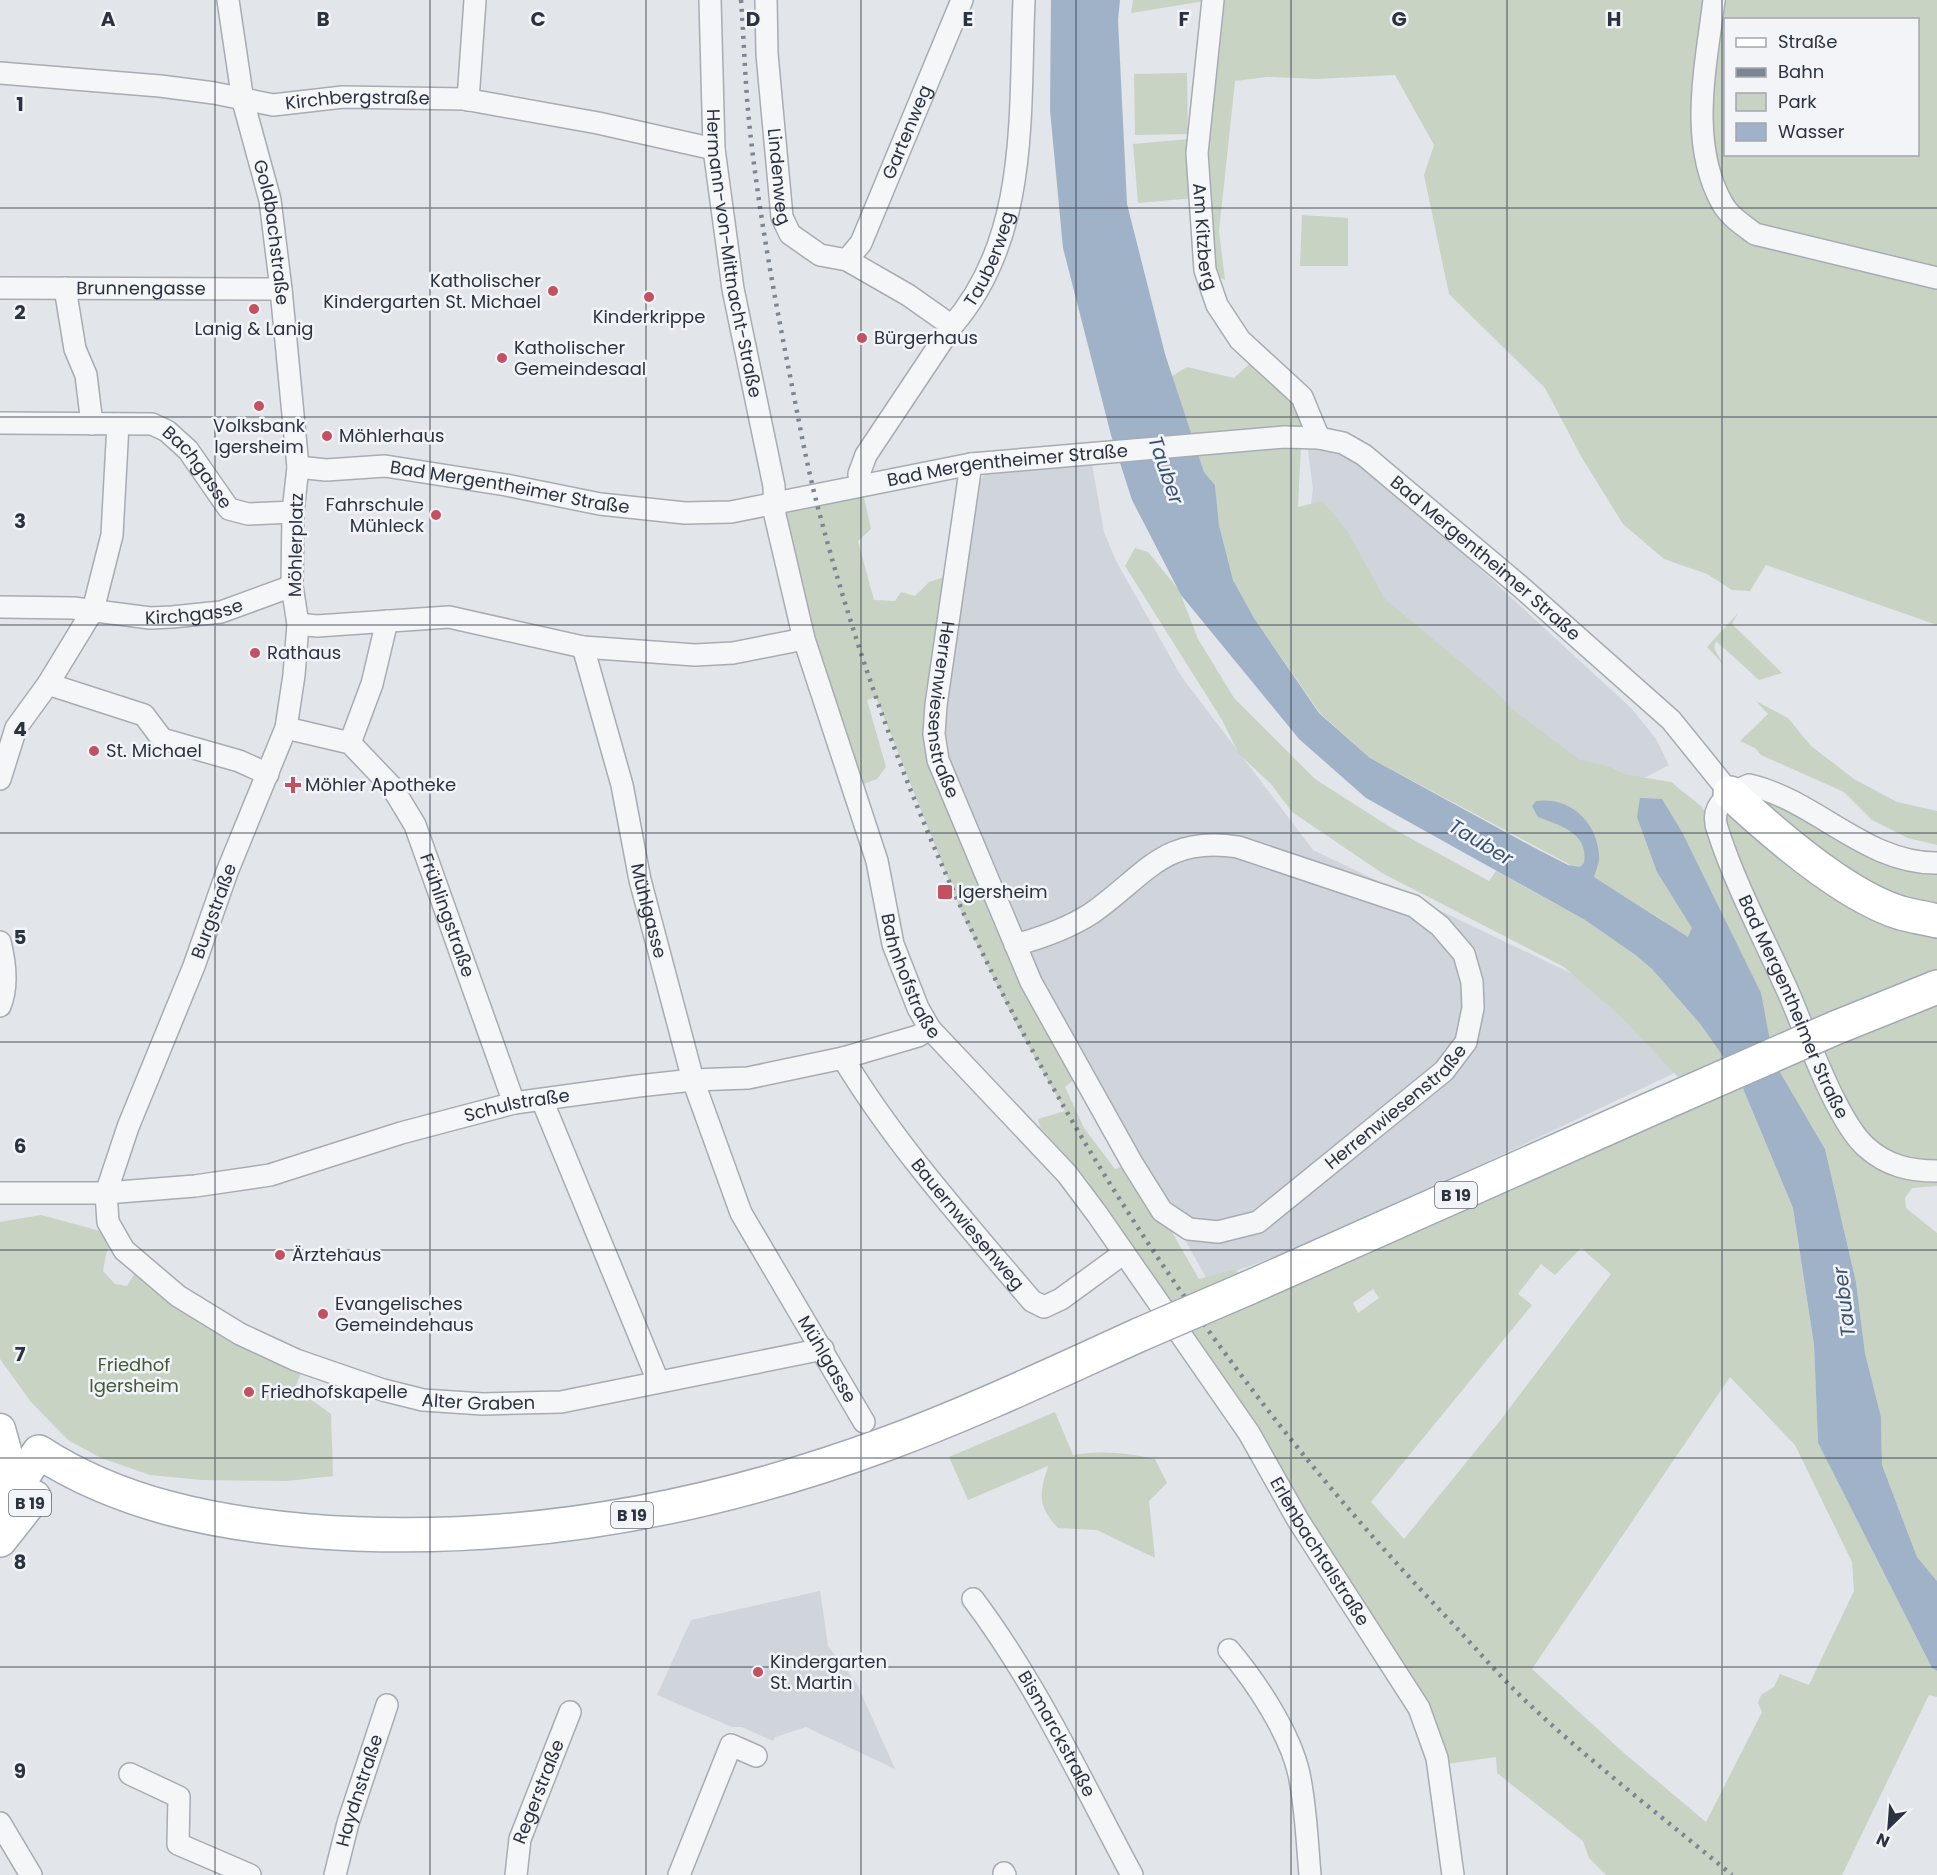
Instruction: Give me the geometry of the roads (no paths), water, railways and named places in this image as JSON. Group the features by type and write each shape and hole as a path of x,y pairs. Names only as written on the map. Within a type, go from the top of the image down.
{"main road":[{"path":"1730,793 1777,837 1857,893 1899,912 1937,921"},
{"name":"B 19","path":"48,1458 99,1484 179,1512 234,1523 341,1534 404,1536 513,1531 652,1511 788,1478 890,1443 1835,1028 1937,987"},
{"path":"0,1420 48,1458"},
{"path":"0,1428 7,1454 5,1502"},
{"name":"B 19","path":"5,1502 48,1458"},
{"name":"B 19","path":"0,1540 34,1498 48,1458"}],"street":[{"name":"Goldbachstraße","path":"228,0 243,101 270,200 298,467"},
{"path":"468,100 475,0"},
{"name":"Hermann-von-Mittnacht-Straße","path":"710,0 714,149 733,289 774,486 774,504"},
{"name":"Lindenweg","path":"766,0 767,54 782,217 790,234 820,255 847,260 908,295 952,326"},
{"name":"Gartenweg","path":"847,260 861,243 962,0"},
{"name":"Tauberweg","path":"861,485 859,474 870,447 952,326 967,309 988,275 1003,237 1013,196 1024,0"},
{"name":"Am Kitzberg","path":"1213,0 1197,153 1205,270 1217,304 1240,340 1302,397 1319,438"},
{"path":"1714,0 1706,72 1702,146 1707,168 1723,204 1738,222 1755,234 1937,278"},
{"name":"Kirchbergstraße","path":"0,73 171,87 273,105 344,97 468,100 598,123 714,149"},
{"name":"Brunnengasse","path":"0,288 281,290"},
{"path":"65,288 75,349 86,375 92,424"},
{"name":"Bachgasse","path":"0,423 152,424 167,431 188,450 229,509 248,514 293,512"},
{"path":"0,779 8,726 48,684 93,610 112,535 118,424"},
{"name":"Bad Mergentheimer Straße","path":"298,467 326,470 385,466 506,485 600,504 685,513 731,512 971,464 1284,437 1319,438 1343,443 1364,455 1512,579 1671,720 1730,793 1716,812 1716,829 1827,1082 1851,1127 1865,1146 1883,1160 1904,1169 1937,1171"},
{"name":"Herrenwiesenstraße","path":"971,464 948,618 934,734 938,760 947,788 1015,945 1042,1002 1150,1194 1162,1210 1189,1229 1218,1232 1258,1222 1444,1071 1466,1042 1473,1008 1472,982 1464,954 1440,926 1414,906 1238,847 1211,843 1176,851 1160,858 1092,912 1045,937 1015,945"},
{"name":"Möhlerplatz","path":"298,467 293,512 292,586 298,624"},
{"name":"Bahnhofstraße","path":"774,504 804,639 877,861 893,944 918,1008 930,1029 1067,1174 1124,1254"},
{"name":"Kirchgasse","path":"0,607 36,599 150,618 208,614 222,612 292,586"},
{"path":"298,624 317,626 449,617 583,647 695,655 733,652 804,639"},
{"path":"286,728 350,743 372,684 387,621"},
{"name":"Burgstraße","path":"106,1193 128,1127 194,966 227,872 286,728 291,703 298,624"},
{"name":"Mühlgasse","path":"583,647 622,785 640,880 693,1080 741,1213 864,1422"},
{"path":"48,684 144,715 162,739 239,761 268,774"},
{"name":"Frühlingstraße","path":"350,743 392,787 415,825 460,957 514,1103"},
{"path":"1730,793 1749,785 1761,788 1820,815 1872,847 1897,859 1937,863"},
{"path":"0,942 5,984 5,994 0,1006"},
{"name":"Schulstraße","path":"0,1193 106,1193 195,1186 270,1175 401,1133 514,1103 693,1080 748,1078 843,1058 918,1036 930,1029"},
{"name":"Bauernwiesenweg","path":"843,1058 864,1092 913,1159 1032,1301 1044,1307 1060,1299 1124,1254"},
{"path":"542,1100 658,1381"},
{"name":"Alter Graben","path":"106,1193 108,1222 124,1251 178,1296 240,1334 285,1355 345,1377 423,1400 483,1404 561,1402 823,1349"},
{"name":"Erlenbachtalstraße","path":"1124,1254 1249,1432 1298,1520 1419,1708 1437,1758 1453,1875"},
{"name":"Bismarckstraße","path":"973,1599 993,1626 1042,1705 1132,1875"},
{"path":"1229,1650 1273,1716 1299,1771 1305,1807 1310,1875"},
{"name":"Haydnstraße","path":"335,1875 348,1823 387,1705"},
{"name":"Regerstraße","path":"516,1875 520,1839 570,1712"},
{"path":"679,1875 732,1745 756,1756"},
{"path":"130,1774 178,1797 178,1844 250,1875"},
{"path":"0,1823 31,1875"}],"water":[{"name":"Tauber","path":"1051,0 1120,0 1118,20 1127,204 1165,354 1204,472 1215,485 1219,525 1233,580 1254,618 1319,713 1370,758 1533,847 1568,865 1580,867 1584,863 1584,853 1578,838 1572,832 1538,817 1532,806 1536,801 1548,801 1570,807 1587,822 1597,843 1599,861 1594,877 1688,937 1692,928 1657,872 1637,817 1640,798 1662,799 1682,832 1761,993 1774,1062 1825,1149 1856,1282 1865,1353 1881,1417 1882,1465 1917,1557 1937,1581 1937,1671 1932,1668 1818,1443 1814,1345 1793,1208 1739,1079 1701,1025 1652,969 1634,954 1585,920 1366,798 1299,739 1181,595 1132,500 1111,435 1063,248 1050,110"}],"railway":[{"path":"741,0 746,91 762,219 785,349 816,500 852,624 893,745 941,863 995,978 1054,1090 1119,1199 1190,1305 1267,1409 1358,1520 1520,1695 1604,1770 1732,1875"}],"place":[{"name":"Katholischer Kindergarten St. Michael","path":"553,291"},
{"name":"Kinderkrippe","path":"649,297"},
{"name":"Lanig & Lanig","path":"254,309"},
{"name":"Bürgerhaus","path":"862,338"},
{"name":"Katholischer Gemeindesaal","path":"502,358"},
{"name":"Volksbank Igersheim","path":"259,406"},
{"name":"Möhlerhaus","path":"327,436"},
{"name":"Fahrschule Mühleck","path":"436,515"},
{"name":"Rathaus","path":"255,653"},
{"name":"St. Michael","path":"94,751"},
{"name":"Möhler Apotheke","path":"293,785"},
{"name":"Igersheim","path":"945,892"},
{"name":"Ärztehaus","path":"280,1255"},
{"name":"Evangelisches Gemeindehaus","path":"323,1314"},
{"name":"Friedhofskapelle","path":"249,1392"},
{"name":"Kindergarten St. Martin","path":"758,1672"}],"park label":[{"name":"Friedhof Igersheim","path":"134,1375"}]}
